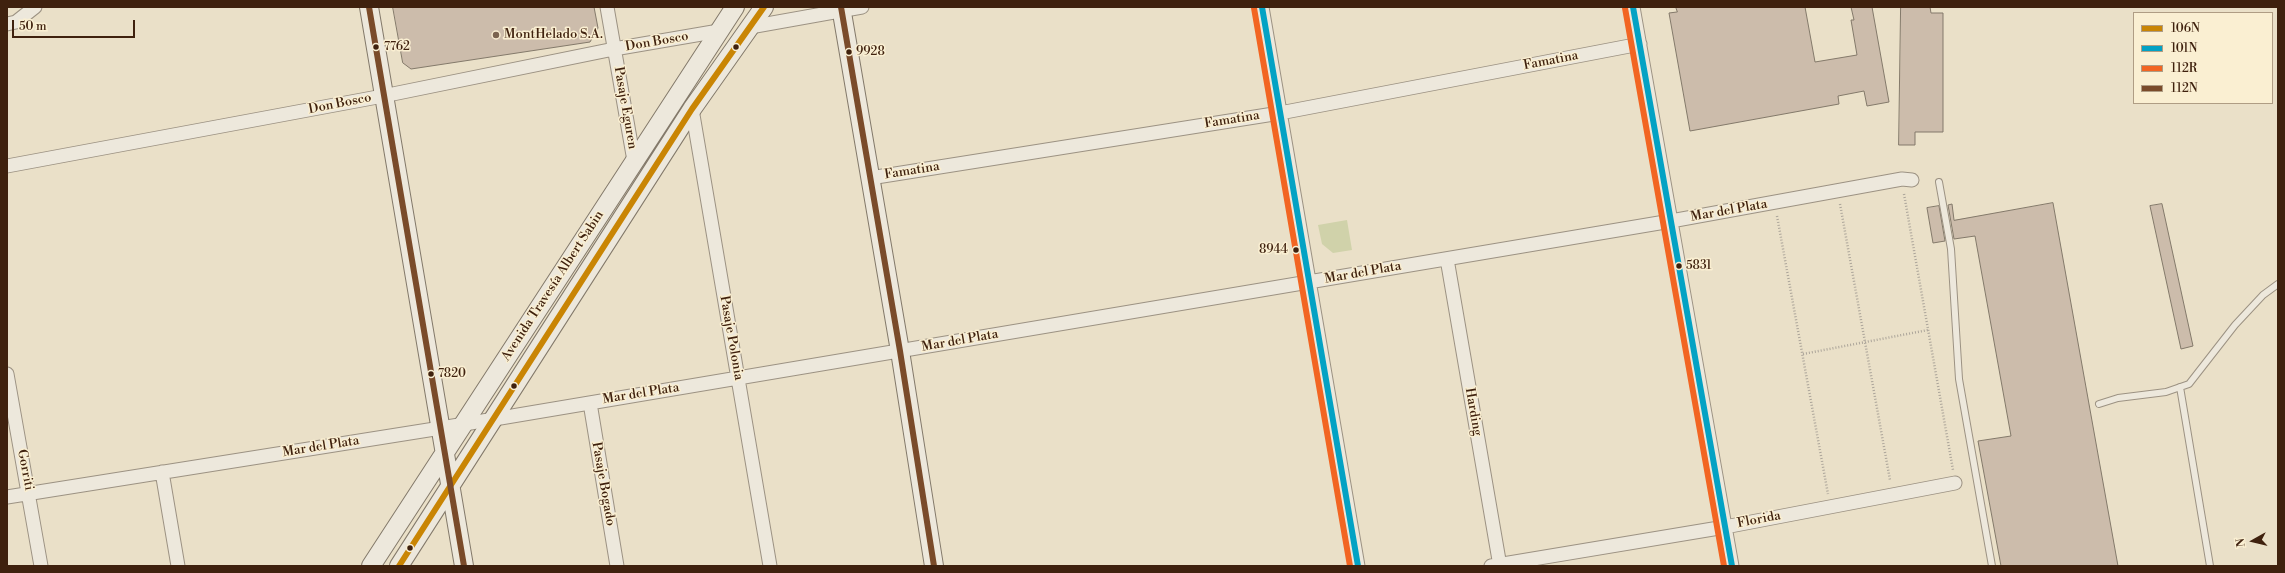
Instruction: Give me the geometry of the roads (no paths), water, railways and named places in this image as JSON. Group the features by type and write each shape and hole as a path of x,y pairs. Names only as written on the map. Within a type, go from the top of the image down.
{"main road":[{"path":"368,7 446,452 464,566"},
{"name":"Avenida Travesía Albert Sabin","path":"371,566 446,452 462,424 735,7"},
{"name":"Avenida Travesía Albert Sabin","path":"399,566 692,109 764,7"},
{"path":"841,9 900,351 934,566"}],"street":[{"path":"7,24 16,22 36,7"},
{"name":"Pasaje Eguren","path":"607,7 634,161"},
{"path":"750,27 841,9 862,7"},
{"path":"1262,7 1358,566"},
{"path":"1633,7 1732,566"},
{"name":"Don Bosco","path":"7,166 383,96 614,49 719,31"},
{"name":"Famatina","path":"870,178 1280,113 1640,44"},
{"name":"Pasaje Polonia","path":"692,109 770,566"},
{"name":"Mar del Plata","path":"7,497 441,428 1671,221 1907,179"},
{"name":"Harding","path":"1447,259 1497,566"},
{"name":"Gorriti","path":"7,374 41,566"},
{"name":"Pasaje Bogado","path":"590,403 617,566"},
{"path":"162,472 178,566"},
{"name":"Florida","path":"1497,566 1725,527 1955,483"}],"lane":[{"path":"1939,182 1951,249 1959,378 1992,566"},
{"path":"2099,404 2189,384 2235,325 2262,295 2278,284"},
{"path":"2180,387 2210,566"}],"place":[{"name":"MontHelado S.A.","path":"496,35"},
{"name":"7762","path":"376,47"},
{"name":"9928","path":"849,52"},
{"name":"8944","path":"1296,250"},
{"name":"5831","path":"1679,266"},
{"name":"7820","path":"431,374"}]}
